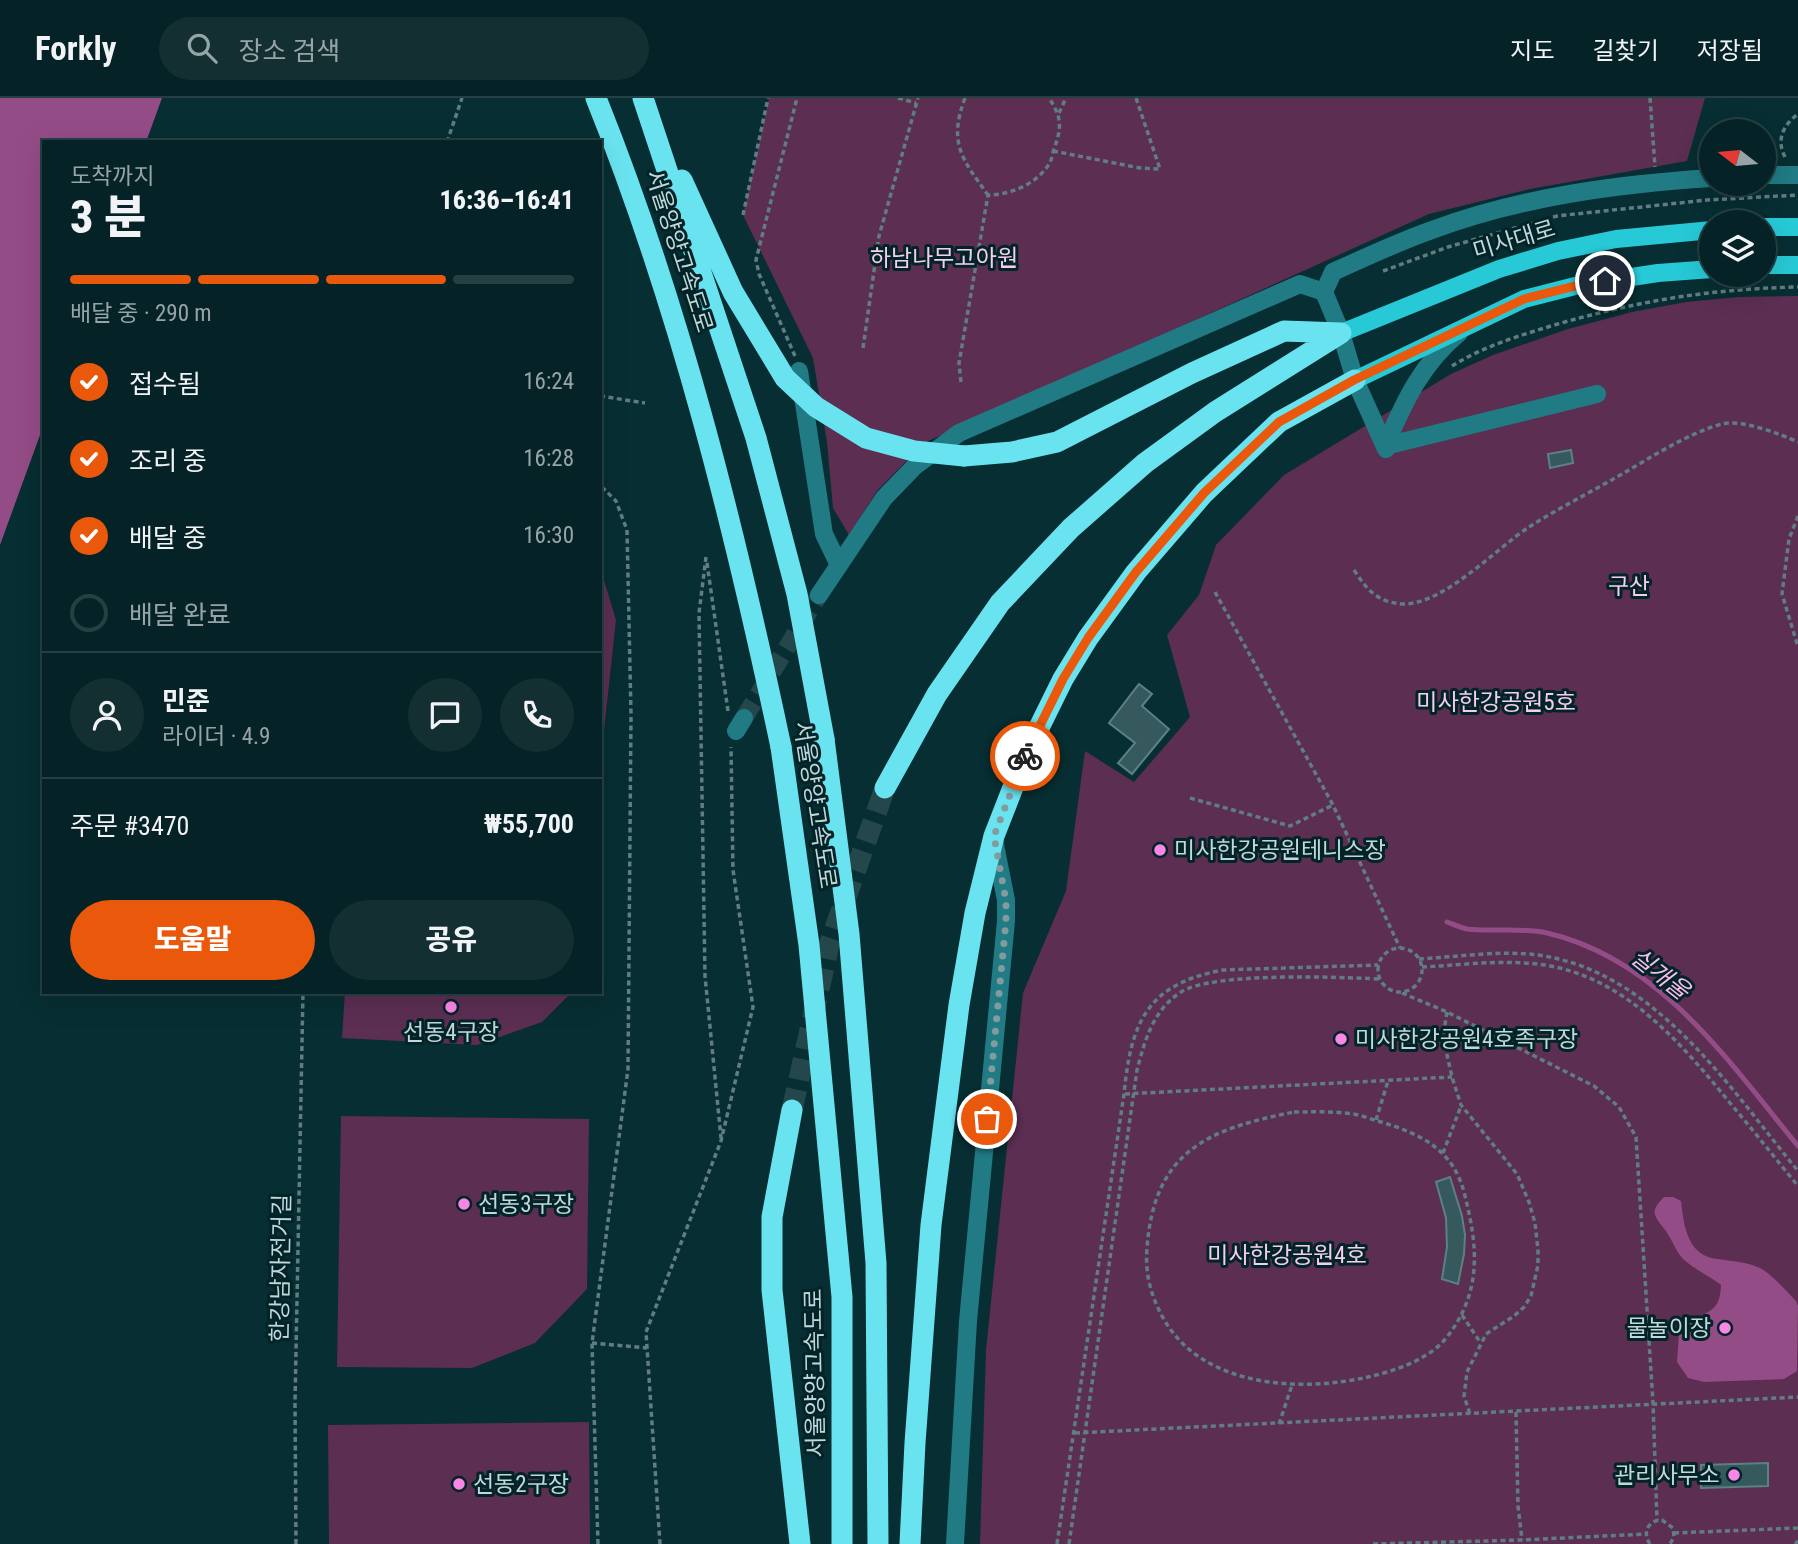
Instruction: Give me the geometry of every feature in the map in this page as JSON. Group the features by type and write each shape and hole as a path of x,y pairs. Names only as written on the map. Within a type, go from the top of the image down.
{"highway":[{"name":"서울양양고속도로","path":"596,98 627,176 688,362 751,607 781,747 809,945 842,1297 842,1544"},
{"name":"서울양양고속도로","path":"643,98 756,438 797,594 824,739 849,934 876,1263 878,1544"},
{"path":"643,98 733,292 785,378 816,407 866,438 914,451 964,456 1012,452 1057,442 1192,373 1284,331 1341,333"},
{"path":"885,788 937,694 1000,603 1071,528 1165,448 1216,412 1341,333"},
{"path":"910,1544 931,1225 959,1005 975,913 994,836 1026,754 1063,679 1088,638 1136,572 1204,493 1279,422 1354,380"},
{"path":"792,1110 772,1217 772,1290 800,1544"}],"main road":[{"path":"1776,227 1798,227"},
{"name":"미사대로","path":"1341,333 1499,269 1558,251 1616,239 1699,231"},
{"path":"1776,265 1798,265"},
{"path":"1354,380 1524,299 1579,285 1699,270"}],"street":[{"path":"1385,447 1354,380 1341,333 1324,292 1333,272 1433,229 1504,209 1570,194 1699,179"},
{"path":"819,595 884,498 915,466 959,433 1300,284 1324,292"},
{"path":"1385,447 1417,380 1437,353 1466,328"},
{"path":"799,371 824,534 839,565"},
{"path":"1385,447 1420,435 1597,394"},
{"path":"955,1544 967,1332 1006,921 1006,901 994,836"}],"path":[{"path":"448,140 462,98"},
{"path":"743,215 768,98"},
{"path":"797,98 756,260 759,274 793,347 799,371"},
{"path":"863,348 879,236 917,101 898,98"},
{"path":"961,382 960,363 988,195 972,173 956,136 959,114 965,98"},
{"path":"1049,98 1059,113"},
{"path":"988,195 1001,195 1035,180 1050,163 1060,135 1059,113 1066,98"},
{"path":"1053,151 1140,168 1160,169 1136,98"},
{"path":"1650,98 1656,183"},
{"path":"1793,168 1782,152 1782,131 1789,120 1798,114"},
{"path":"1374,274 1448,247 1557,216 1707,200 1798,195"},
{"path":"1451,367 1491,347 1530,333 1628,304 1725,290 1798,287"},
{"path":"602,396 645,403"},
{"path":"1354,570 1368,591 1388,602 1406,604 1422,600 1458,582 1528,528 1672,445 1724,423 1768,429 1798,442"},
{"path":"598,1544 592,1343 628,1069 631,715 627,530 615,501 602,487"},
{"path":"1798,516 1789,539 1782,594 1798,647"},
{"path":"660,1544 646,1332 721,1141 753,1007 733,870 731,738 736,720 706,558 699,613 705,976 721,1141"},
{"path":"1215,592 1333,805 1400,948"},
{"path":"1190,798 1290,826 1333,805"},
{"path":"1402,993 1415,987 1422,967 1419,959 1408,949 1400,948 1386,953 1378,965 1379,979 1388,990 1447,1012 1594,1086 1619,1107 1629,1122 1636,1137 1639,1157 1657,1520"},
{"path":"1419,959 1536,954 1580,967 1619,985 1646,1001 1688,1039 1798,1171"},
{"path":"1422,967 1527,963 1547,965 1597,982 1618,993 1639,1007 1683,1047 1798,1186"},
{"path":"1057,1544 1128,1057 1135,1033 1145,1013 1163,993 1181,981 1201,974 1223,970 1378,965"},
{"path":"1069,1544 1138,1070 1155,1017 1181,992 1212,982 1330,976 1379,979"},
{"name":"한강남자전거길","path":"296,1544 295,1404 303,994"},
{"path":"1447,1012 1443,1037 1461,1105 1517,1174 1535,1223 1538,1250 1538,1265 1531,1296 1514,1317 1486,1334 1480,1342 1464,1384 1464,1396 1470,1414"},
{"path":"1124,1094 1452,1077"},
{"path":"1376,1121 1388,1081"},
{"path":"1443,1153 1461,1105"},
{"path":"1294,1112 1355,1114 1415,1134 1443,1153 1457,1171 1463,1188 1475,1237 1476,1262 1471,1289 1462,1314 1446,1338 1432,1352 1388,1373 1353,1381 1292,1385 1268,1382 1219,1368 1201,1360 1175,1337 1155,1303 1148,1281 1146,1254 1152,1211 1161,1186 1185,1153 1228,1130 1294,1112"},
{"path":"1462,1314 1480,1342"},
{"path":"592,1343 648,1348"},
{"path":"1279,1424 1292,1385"},
{"path":"1075,1433 1798,1397"},
{"path":"1516,1412 1518,1506 1522,1540"},
{"path":"1650,1544 1646,1534 1649,1525 1657,1520 1670,1524 1674,1533 1670,1544"},
{"path":"1674,1533 1798,1528"},
{"path":"1373,1544 1646,1534"}],"green space":[{"name":"하남나무고아원","path":"769,98 1705,98 1687,161 1530,189 1429,214 924,443 877,491 849,535 833,508 827,442 813,358 743,215"},
{"path":"1798,296 1798,1544 980,1544 986,1350 1023,993 1066,891 1085,751 1134,782 1190,717 1167,635 1199,595 1216,545 1284,475 1451,374 1493,355 1568,329 1632,312 1686,302 1738,297"},
{"path":"602,574 616,620 602,749"},
{"name":"선동4구장","path":"345,994 570,994 542,1022 477,1045 342,1038"},
{"name":"선동3구장","path":"341,1116 589,1119 587,1289 535,1343 472,1368 337,1367"},
{"name":"선동2구장","path":"589,1422 590,1544 329,1544 328,1425"}],"shaded area":[{"path":"0,98 162,98 147,140 42,140 42,430 0,545"},
{"path":"1664,1197 1681,1201 1686,1230 1693,1246 1700,1252 1708,1257 1760,1268 1796,1301 1797,1371 1784,1379 1704,1382 1688,1378 1677,1362 1679,1333 1715,1306 1721,1285 1687,1263 1678,1252 1655,1214 1656,1206"}],"building":[{"path":"1571,450 1573,463 1550,468 1548,454"},
{"path":"1139,684 1152,694 1142,706 1169,729 1132,774 1118,763 1135,743 1109,723"},
{"path":"1450,1177 1465,1235 1458,1284 1442,1279 1447,1247 1446,1218 1436,1182"},
{"name":"관리사무소","path":"1768,1463 1768,1486 1701,1488 1701,1465"}],"waterway":[{"name":"실개울","path":"1447,922 1467,929 1547,933 1587,946 1624,965 1658,990 1689,1018 1746,1081 1798,1146"}],"tunnel":[{"path":"744,718 819,595"},
{"path":"792,1110 829,945 885,788"}],"way so far":[{"path":"987,1119 1006,921 1006,901 994,836 1025,756"}],"place":[{"name":"미사한강공원테니스장","path":"1160,850"},
{"name":"선동4구장","path":"451,1007"},
{"name":"미사한강공원4호족구장","path":"1341,1039"},
{"name":"선동3구장","path":"464,1204"},
{"name":"물놀이장","path":"1725,1328"},
{"name":"관리사무소","path":"1734,1475"},
{"name":"선동2구장","path":"459,1484"}],"route":[{"path":"1025,756 1063,679 1088,638 1136,572 1204,493 1279,422 1354,380 1524,299 1605,281"}],"park label":[{"name":"구산","path":"1629,586"},
{"name":"미사한강공원5호","path":"1496,702"},
{"name":"미사한강공원4호","path":"1287,1255"}]}
